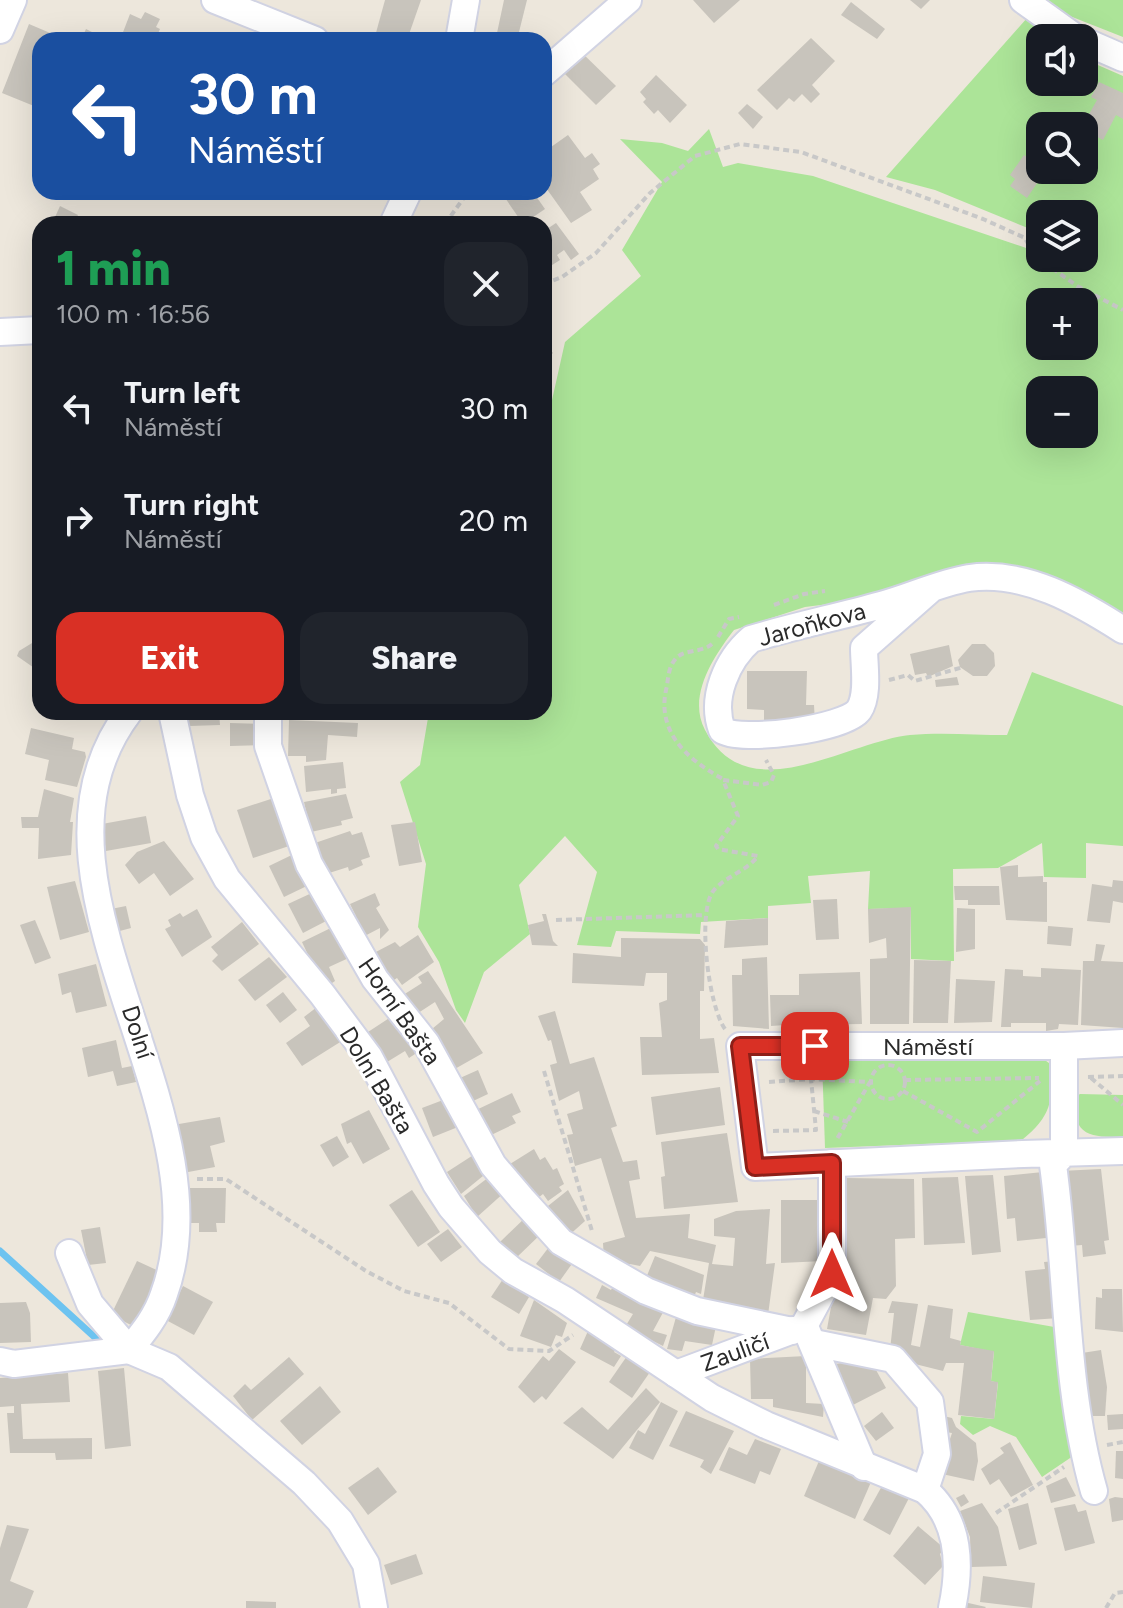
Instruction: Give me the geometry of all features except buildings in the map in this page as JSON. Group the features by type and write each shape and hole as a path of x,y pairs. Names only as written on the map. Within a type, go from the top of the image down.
{"street":[{"path":"0,30 13,0"},
{"path":"215,0 295,32"},
{"path":"460,32 466,0"},
{"path":"552,66 628,0"},
{"path":"1023,0 1056,24"},
{"path":"1098,47 1123,58"},
{"path":"0,332 32,330"},
{"name":"Jaroňkova","path":"931,589 864,648 862,701 858,712 815,729 744,735 722,730 718,709 726,672 737,651 751,639 931,589 971,578 1014,581 1079,602 1123,630"},
{"name":"Dolní","path":"125,720 102,767 91,814 90,861 99,911 152,1078 171,1171 175,1220 172,1267 164,1297 153,1319 129,1350"},
{"name":"Dolní Bašta","path":"174,720 190,795 204,837 227,879 322,994 369,1057 451,1207 513,1271 594,1319 676,1374"},
{"name":"Horní Bašta","path":"268,720 268,746 309,864 375,979 426,1043 493,1165 561,1242 646,1291 697,1311 803,1333 893,1359 930,1402 937,1454 925,1490"},
{"name":"Náměstí","path":"740,1046 1064,1046 1123,1043"},
{"path":"740,1046 755,1167 1123,1151"},
{"path":"1064,1046 1077,1077 1064,1153 1053,1165 1084,1454 1094,1491"},
{"path":"832,1163 832,1274 803,1333 864,1467"},
{"path":"69,1253 90,1304 129,1350 169,1367 323,1501 340,1521 366,1564 374,1608"},
{"name":"Zauličí","path":"676,1374 803,1333"},
{"path":"0,1361 14,1364 129,1350"},
{"name":"Zauličí","path":"676,1374 738,1412 925,1490"},
{"path":"925,1490 937,1500 955,1536 957,1552 952,1608"}],"path":[{"path":"552,281 596,253 650,193 695,156 740,144 801,152 983,219 1025,238 1034,255 1077,286 1123,310"},
{"path":"908,675 915,681 963,667"},
{"path":"740,1046 721,1024 710,988 706,915 712,891 758,856 718,849 716,846 738,816 723,780 762,785"},
{"path":"556,920 706,915"},
{"path":"809,1046 816,1130"},
{"path":"832,1163 831,1148 876,1069 886,1065 900,1069 905,1080 903,1091 895,1098 885,1099 876,1095 870,1082"},
{"path":"544,1071 602,1268"},
{"path":"1077,1077 1123,1076"},
{"path":"1077,1077 1123,1105"},
{"path":"903,1091 977,1132 1044,1078 905,1080"},
{"path":"811,1079 870,1082"},
{"path":"814,1111 848,1122"},
{"path":"214,1179 226,1179 251,1193 366,1271 404,1291 449,1303 509,1349 549,1351 594,1319"},
{"path":"996,1513 1084,1454 1123,1442"},
{"path":"1106,1608 1115,1593 1123,1592"}],"green space":[{"path":"1042,0 1123,0 1123,37 1098,27 1098,24 1090,24 1052,9"},
{"path":"1028,17 1036,24 1026,24 1026,96 1098,96 1098,65 1123,76 1123,621 1041,577 805,607 734,630 705,677 699,704 700,717 705,730 723,754 746,766 772,769 799,766 910,735 1007,735 1032,672 1123,706 1123,846 1086,843 1086,878 1044,877 1042,843 998,868 953,869 954,961 951,961 911,959 911,908 868,909 870,871 808,876 811,903 768,906 768,918 701,922 700,934 616,931 611,947 577,945 597,872 565,836 519,885 530,934 484,972 465,1023 456,1010 439,962 418,927 426,864 400,782 420,765 428,720 552,720 552,400 565,342 641,276 622,250 662,182 620,139 662,143 688,151 709,129 723,167 738,163 813,176 1026,248 1026,272 1098,272 1098,200 1026,200 1026,227 935,190 886,177"},
{"path":"1042,1058 1053,1066 1048,1108 1039,1124 1022,1140 825,1148 822,1059"},
{"path":"1080,1094 1123,1095 1123,1137 1093,1135 1081,1127 1077,1121 1074,1098"},
{"path":"968,1312 1060,1328 1076,1454 1042,1477 1016,1437 990,1426 973,1435 960,1424 961,1416 994,1419 998,1383 991,1381 994,1352 960,1345"}],"waterway":[{"path":"0,1251 100,1342"}],"route":[{"path":"815,1046 740,1046 755,1167 832,1163 832,1274"}]}
